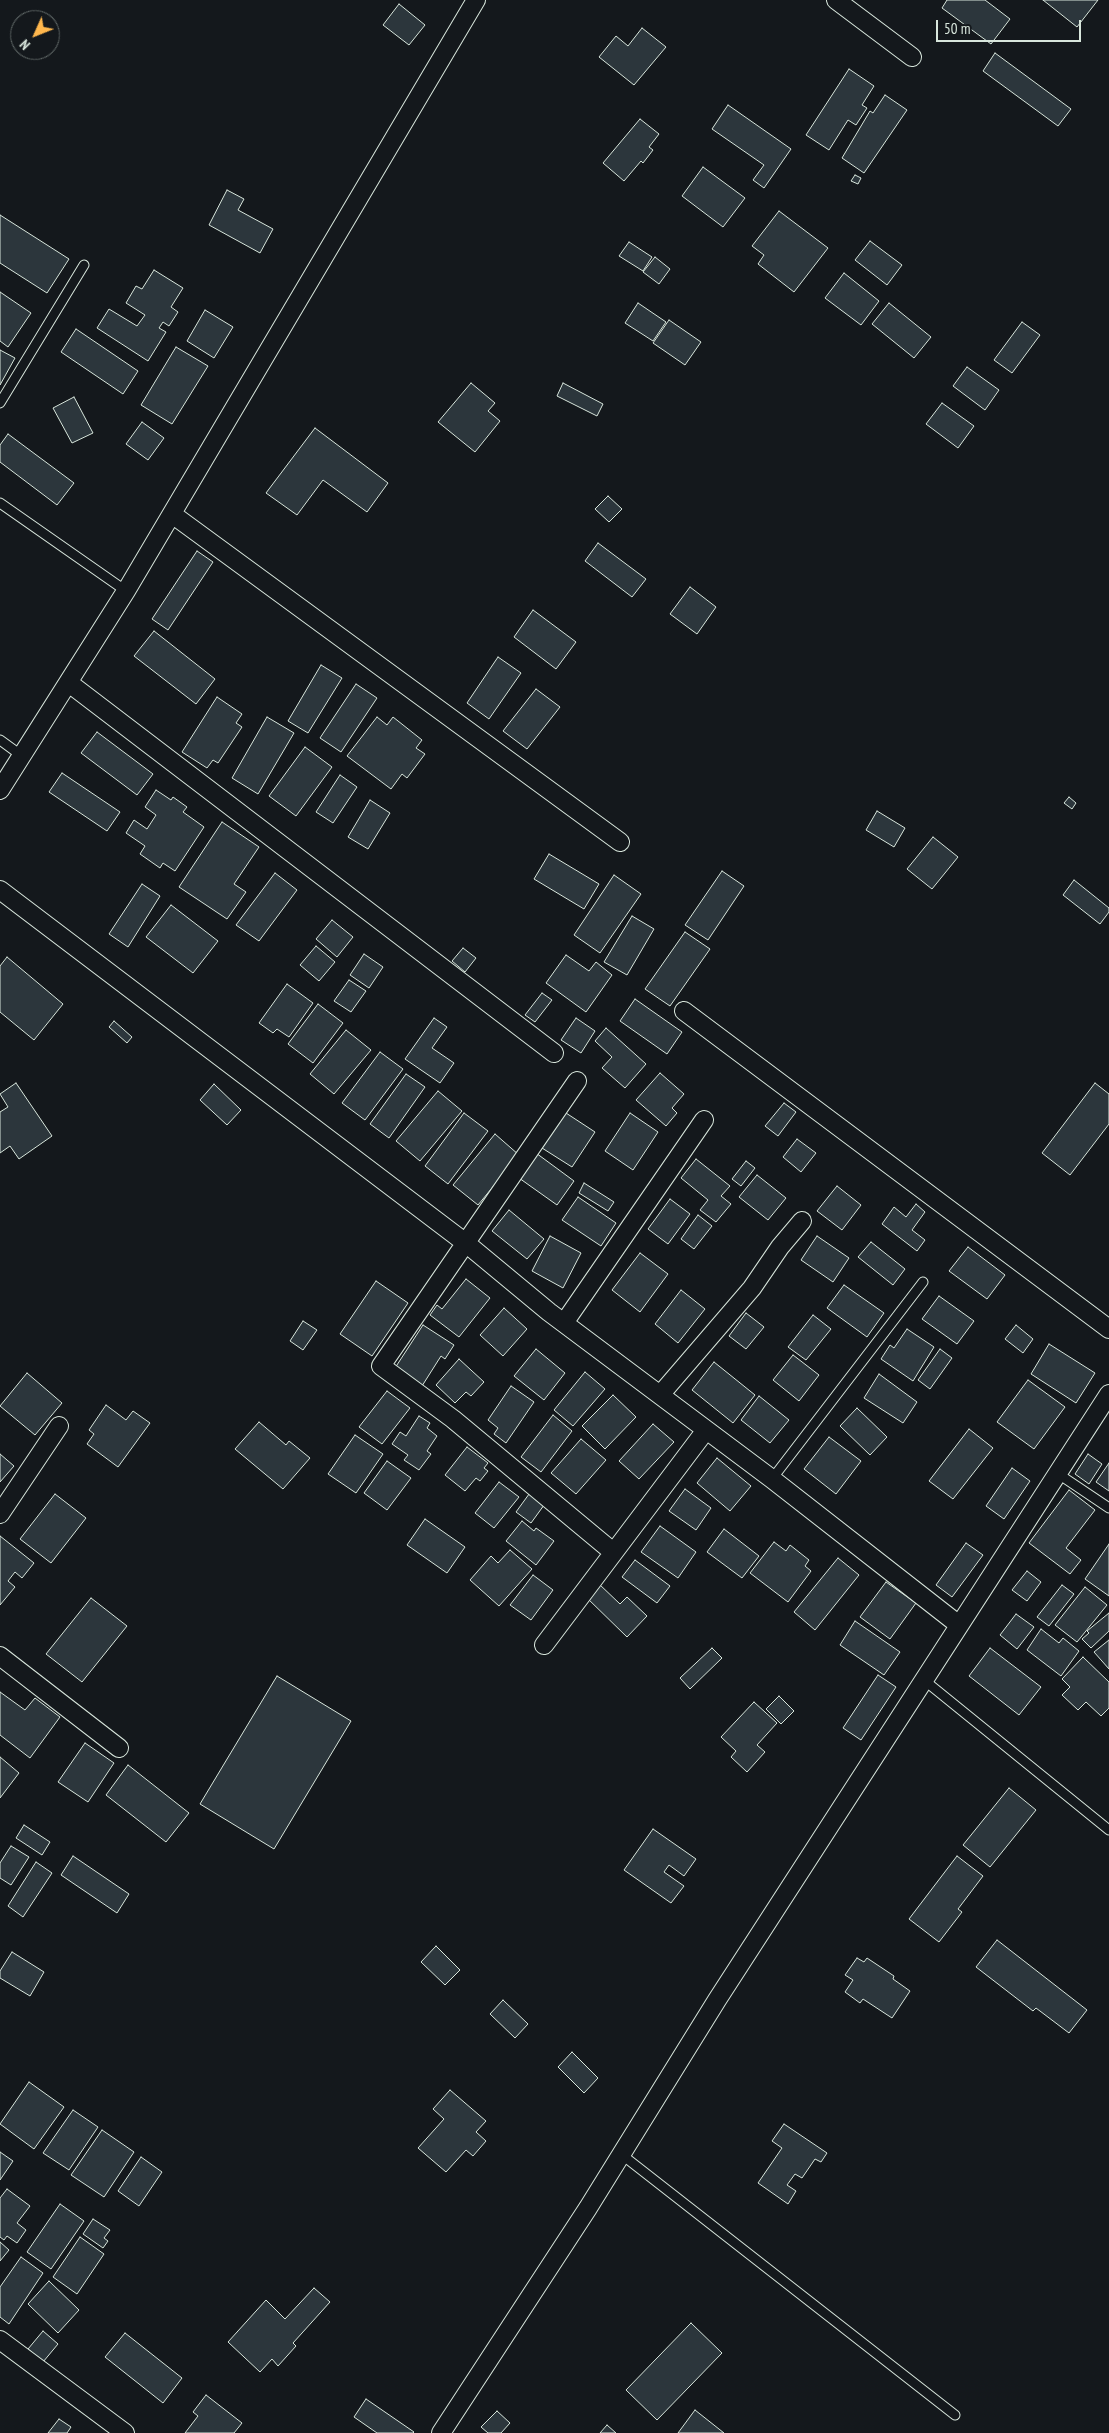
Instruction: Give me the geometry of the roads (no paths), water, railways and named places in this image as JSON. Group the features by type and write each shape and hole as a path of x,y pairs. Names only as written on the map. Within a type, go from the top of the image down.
{"street":[{"path":"0,790 126,591 476,0"},
{"path":"836,0 912,57"},
{"path":"172,514 620,842"},
{"path":"69,683 554,1053"},
{"path":"0,890 467,1244 564,1323 772,1479 959,1625"},
{"path":"684,1011 1109,1329"},
{"path":"577,1081 467,1244 381,1366 453,1419 613,1552"},
{"path":"564,1323 704,1120"},
{"path":"660,1395 752,1288 780,1247 802,1221"},
{"path":"441,2433 621,2154 717,2000 1109,1394"},
{"path":"0,1514 59,1426"},
{"path":"544,1645 706,1430"},
{"path":"0,1656 118,1748"},
{"path":"0,2340 125,2433"}],"lane":[{"path":"0,404 84,265"},
{"path":"0,503 126,591"},
{"path":"0,740 22,756"},
{"path":"772,1479 923,1282"},
{"path":"1057,1474 1109,1508"},
{"path":"924,1680 1109,1830"},
{"path":"621,2154 955,2415"}]}
